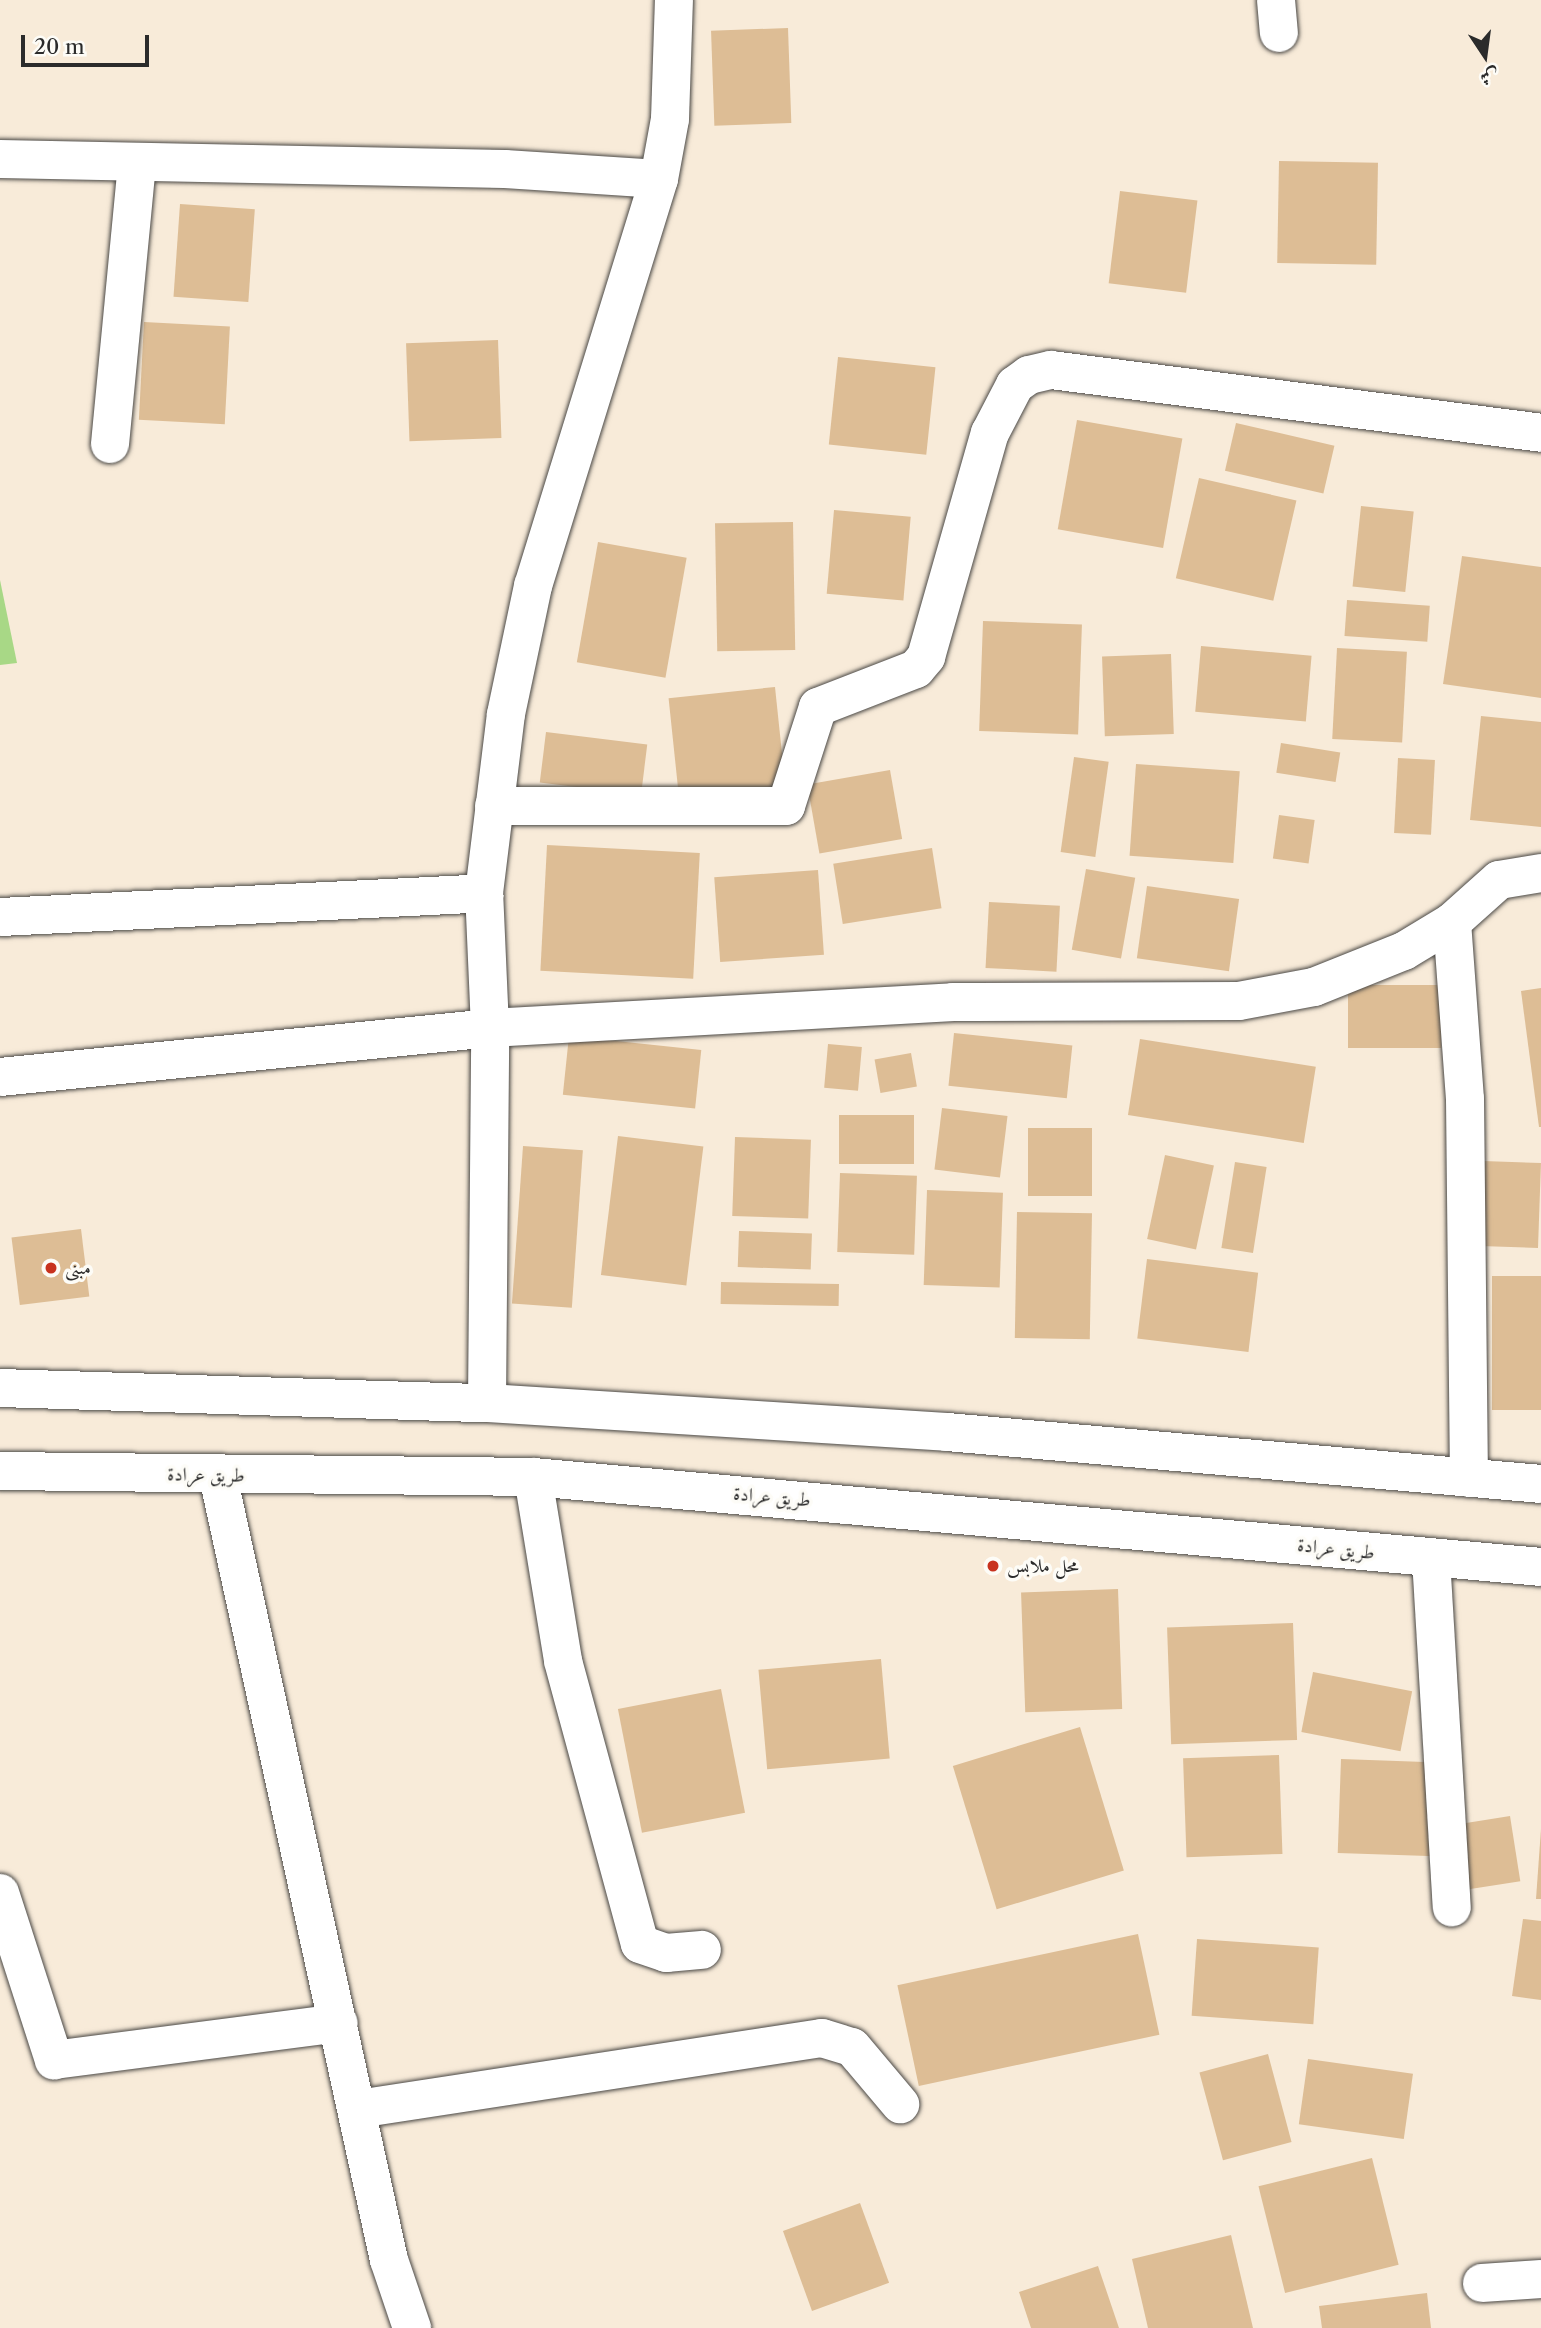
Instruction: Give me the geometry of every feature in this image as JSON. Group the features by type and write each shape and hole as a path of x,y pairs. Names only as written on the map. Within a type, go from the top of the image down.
{"street":[{"path":"487,1403 490,1028 484,893 494,806 533,586 659,179 670,119 674,0"},
{"path":"0,159 505,169 659,179"},
{"path":"110,444 137,163"},
{"path":"494,806 786,806 818,707 916,669 926,657 990,433 1014,384 1029,375 1051,370 1541,433"},
{"path":"0,1077 490,1028 953,1002 1239,1001 1314,988 1404,951 1452,922 1499,880 1541,873"},
{"path":"0,917 484,893"},
{"path":"1452,922 1465,1099 1469,1478"},
{"path":"0,1388 487,1403 947,1432 1541,1484"},
{"name":"طريق عرادة","path":"0,1471 218,1476 533,1477 1541,1567"},
{"path":"218,1476 358,2109 388,2260 412,2328"},
{"path":"533,1477 563,1661 640,1944 667,1953 702,1950"},
{"path":"1431,1558 1452,1907"},
{"path":"0,1893 54,2060 339,2024"},
{"path":"358,2109 822,2038 852,2048 900,2104"},
{"path":"1482,2283 1541,2279"}],"green space":[{"path":"0,580 17,663 0,665"}],"building":[{"path":"788,28 791,123 714,126 711,31"},
{"path":"1279,161 1378,163 1376,265 1277,263"},
{"path":"1120,191 1197,201 1186,293 1109,283"},
{"path":"180,204 255,209 248,302 174,297"},
{"path":"144,322 230,327 225,424 139,420"},
{"path":"498,340 501,438 409,441 406,343"},
{"path":"838,357 935,367 926,455 829,445"},
{"path":"1077,420 1182,439 1163,548 1058,529"},
{"path":"1236,423 1334,446 1323,493 1225,471"},
{"path":"1199,478 1296,500 1273,601 1176,578"},
{"path":"1361,506 1414,512 1405,592 1353,587"},
{"path":"834,510 911,517 903,600 827,594"},
{"path":"793,522 795,650 717,651 715,523"},
{"path":"598,542 687,558 665,678 577,662"},
{"path":"1462,556 1541,567 1541,698 1443,684"},
{"path":"1347,600 1430,606 1427,642 1344,636"},
{"path":"983,621 1082,624 1078,734 979,731"},
{"path":"1201,646 1312,656 1306,721 1195,712"},
{"path":"1337,648 1407,652 1402,743 1332,739"},
{"path":"1171,654 1174,734 1105,736 1102,656"},
{"path":"775,687 785,786 679,798 669,698"},
{"path":"1481,716 1541,722 1541,827 1470,820"},
{"path":"546,732 647,744 641,795 540,783"},
{"path":"1281,743 1340,752 1336,782 1276,773"},
{"path":"1074,757 1109,762 1095,857 1061,852"},
{"path":"1398,758 1435,760 1431,835 1394,833"},
{"path":"1136,764 1240,771 1233,863 1130,856"},
{"path":"890,770 902,839 819,854 807,785"},
{"path":"1279,815 1315,820 1309,864 1273,859"},
{"path":"547,845 700,853 693,979 540,971"},
{"path":"932,848 942,908 843,924 833,864"},
{"path":"1086,869 1135,878 1121,958 1072,950"},
{"path":"818,870 824,955 720,962 714,877"},
{"path":"1147,886 1239,899 1229,971 1137,958"},
{"path":"989,902 1060,906 1056,972 986,968"},
{"path":"1348,985 1441,985 1441,1048 1348,1048"},
{"path":"1541,988 1541,1127 1539,1127 1521,991"},
{"path":"954,1033 1072,1045 1067,1098 948,1086"},
{"path":"569,1036 701,1050 695,1109 563,1095"},
{"path":"1140,1039 1316,1067 1304,1143 1128,1115"},
{"path":"828,1044 862,1047 858,1091 824,1088"},
{"path":"911,1053 917,1086 880,1093 875,1059"},
{"path":"942,1108 1008,1116 1000,1178 934,1170"},
{"path":"839,1115 914,1115 914,1164 839,1164"},
{"path":"1028,1128 1092,1128 1092,1196 1028,1196"},
{"path":"618,1136 703,1146 686,1285 601,1275"},
{"path":"735,1137 811,1140 808,1219 732,1216"},
{"path":"523,1146 583,1150 572,1308 512,1304"},
{"path":"1165,1155 1214,1165 1196,1250 1147,1239"},
{"path":"1483,1161 1541,1163 1538,1248 1480,1246"},
{"path":"1235,1162 1267,1167 1253,1253 1221,1248"},
{"path":"840,1173 917,1176 914,1255 837,1252"},
{"path":"927,1190 1003,1193 1000,1288 924,1285"},
{"path":"1017,1212 1092,1213 1090,1339 1015,1338"},
{"name":"مبنى","path":"81,1229 89,1296 20,1305 12,1238"},
{"path":"739,1231 812,1234 811,1270 738,1267"},
{"path":"1147,1259 1258,1273 1248,1352 1137,1338"},
{"path":"1492,1276 1541,1276 1541,1410 1492,1410"},
{"path":"721,1282 839,1284 839,1306 721,1304"},
{"path":"1118,1589 1122,1709 1025,1712 1021,1592"},
{"path":"1293,1623 1297,1740 1171,1744 1167,1627"},
{"path":"881,1659 890,1759 767,1769 758,1670"},
{"path":"1313,1672 1412,1691 1401,1751 1301,1732"},
{"path":"721,1689 745,1813 642,1833 618,1709"},
{"path":"1080,1727 1124,1870 997,1909 953,1766"},
{"path":"1279,1755 1282,1854 1187,1857 1183,1758"},
{"path":"1341,1759 1439,1762 1436,1856 1338,1853"},
{"path":"1510,1816 1520,1881 1464,1890 1454,1825"},
{"path":"1541,1829 1541,1899 1536,1899"},
{"path":"1523,1919 1541,1921 1541,2000 1512,1996"},
{"path":"1138,1934 1159,2035 919,2086 897,1985"},
{"path":"1197,1939 1319,1948 1313,2024 1192,2016"},
{"path":"1268,2054 1292,2142 1223,2160 1199,2072"},
{"path":"1308,2059 1413,2074 1404,2139 1299,2124"},
{"path":"1372,2158 1399,2265 1285,2293 1258,2186"},
{"path":"860,2203 889,2283 812,2311 783,2231"},
{"path":"1231,2235 1253,2328 1148,2328 1132,2259"},
{"path":"1098,2266 1119,2328 1031,2328 1019,2292"},
{"path":"1427,2293 1431,2328 1322,2328 1319,2306"}],"place":[{"name":"مبنى","path":"51,1268"},
{"name":"محل ملابس","path":"993,1566"}]}
